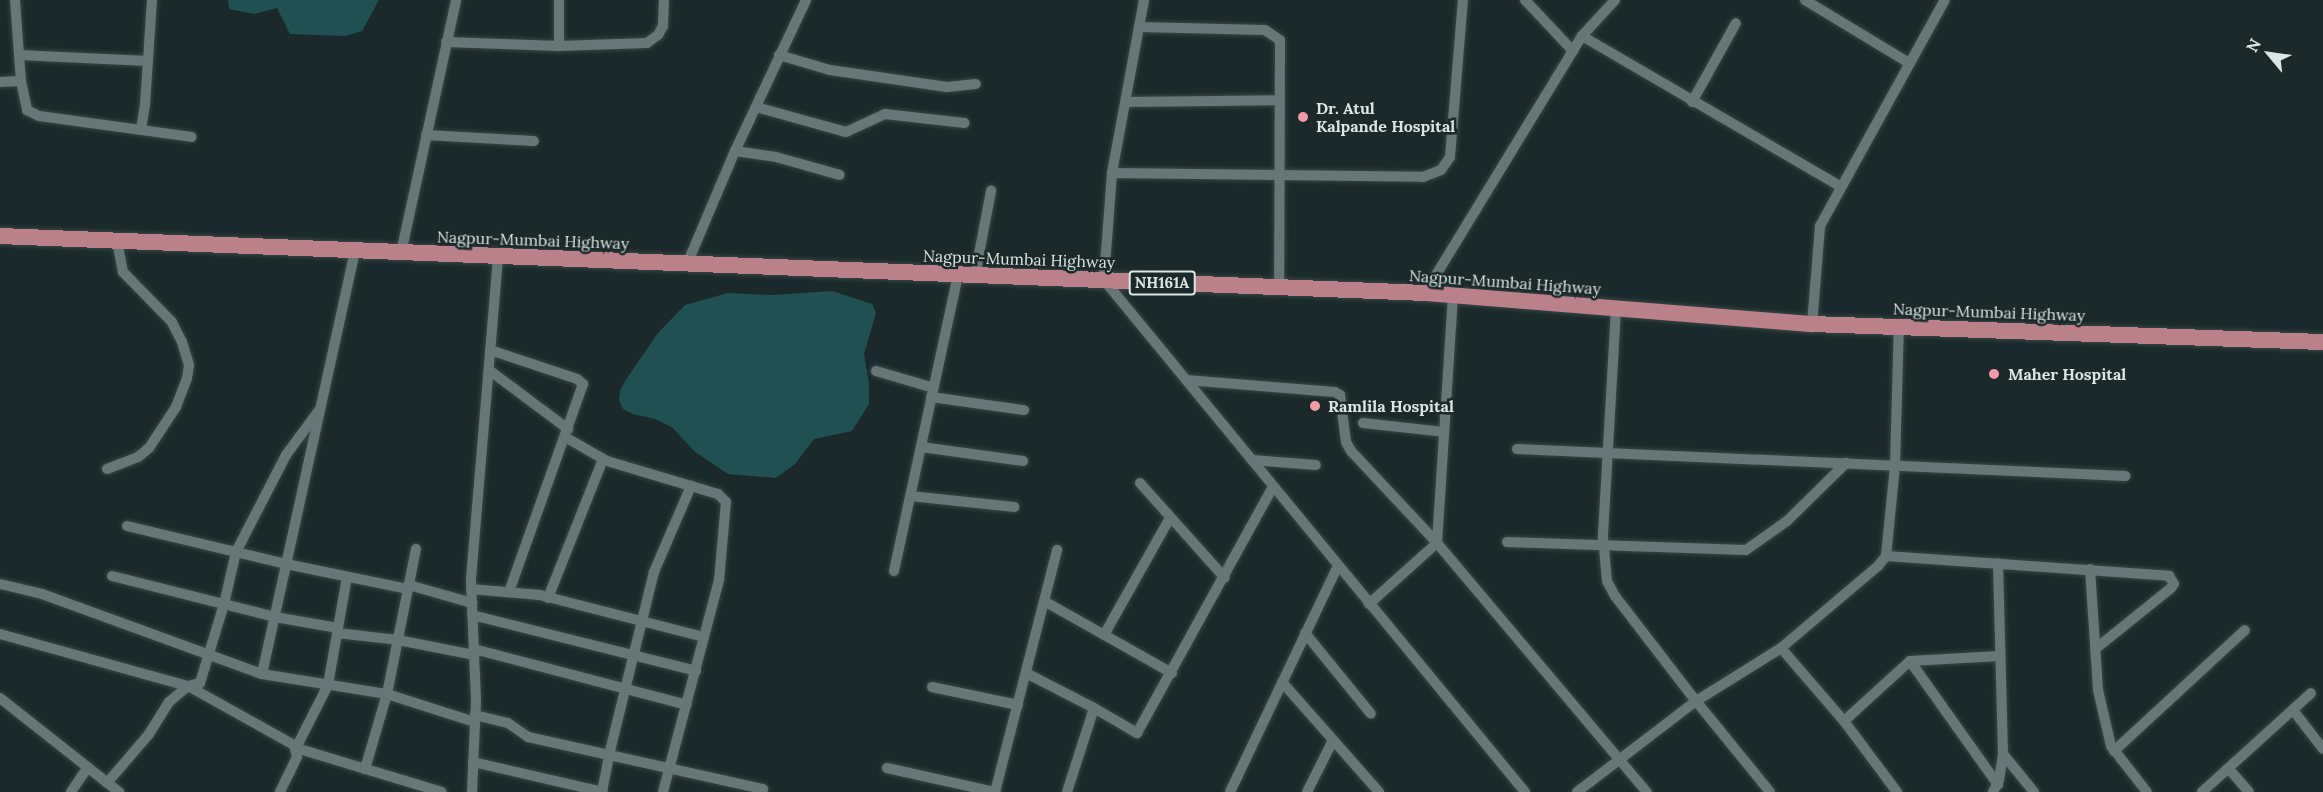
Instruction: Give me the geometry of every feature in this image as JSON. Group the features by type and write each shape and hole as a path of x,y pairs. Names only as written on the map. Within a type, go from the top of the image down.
{"highway":[{"name":"Nagpur-Mumbai Highway","path":"0,236 1425,293 1812,324 2323,342"}],"street":[{"path":"15,0 24,105 32,114 192,137"},
{"path":"141,130 152,0"},
{"path":"401,253 456,0"},
{"path":"559,0 559,46"},
{"path":"446,42 559,46 647,44 658,35 663,26 664,0"},
{"path":"687,264 735,151 806,0"},
{"path":"1144,0 1112,173 1104,280 1525,792"},
{"path":"1112,173 1423,177 1442,170 1450,157 1463,0"},
{"path":"1525,0 1573,51"},
{"path":"1425,293 1582,36 1615,0"},
{"path":"1805,0 1910,63"},
{"path":"1812,324 1818,235 1840,186 1945,0"},
{"path":"1692,102 1736,23"},
{"path":"1139,27 1256,30 1272,33 1280,40 1279,288"},
{"path":"1582,36 1840,186"},
{"path":"20,54 148,61"},
{"path":"779,55 830,70 947,87 976,84"},
{"path":"0,82 21,81"},
{"path":"1126,102 1279,100"},
{"path":"756,107 846,132 890,114 964,123"},
{"path":"426,135 534,141"},
{"path":"735,151 776,158 840,175"},
{"path":"894,571 933,393 991,191"},
{"path":"107,468 138,457 149,448 176,407 187,378 189,365 182,342 172,322 123,272 117,241"},
{"path":"262,674 355,250"},
{"path":"472,792 475,718 471,589 498,256"},
{"path":"1369,604 1437,543 1453,296"},
{"path":"1616,309 1606,451 1604,572 1611,589 1696,701 1770,792"},
{"path":"1577,792 1696,701 1781,648 1878,566 1886,556 1895,466 1899,327"},
{"path":"490,350 581,380 583,388 509,592"},
{"path":"489,370 603,459 722,495 726,502 720,573 671,769 663,792"},
{"path":"876,371 933,393 1024,410"},
{"path":"1186,380 1338,393 1342,398 1348,448 1437,543 1647,792"},
{"path":"107,783 149,734 169,702 188,686 200,683 210,655 236,552 286,455 320,409"},
{"path":"1363,423 1444,432"},
{"path":"921,447 1023,461"},
{"path":"1517,449 1606,451 2125,476"},
{"path":"548,598 603,459"},
{"path":"1251,460 1316,465"},
{"path":"1507,542 1746,550 1787,521 1846,463"},
{"path":"1140,483 1225,578"},
{"path":"473,762 602,792 654,572 691,486"},
{"path":"1026,673 1137,733 1274,487"},
{"path":"910,496 1014,507"},
{"path":"1104,635 1170,518"},
{"path":"128,526 286,564 408,587 472,609 696,671"},
{"path":"365,769 387,694 416,549"},
{"path":"887,768 995,792 1057,550"},
{"path":"1886,556 1998,562 2169,576 2174,584 2095,649"},
{"path":"1995,789 2003,754 1998,562"},
{"path":"1230,792 1338,566"},
{"path":"2091,569 2099,698 2114,752 2147,792"},
{"path":"112,576 275,617 337,630 474,652 687,705"},
{"path":"280,792 297,757 296,748 328,685 347,577"},
{"path":"0,584 42,594 262,674 387,694 475,718 508,723 528,737 763,789"},
{"path":"471,589 548,598 704,637"},
{"path":"1044,601 1172,673"},
{"path":"2114,752 2245,630"},
{"path":"1305,633 1371,714"},
{"path":"0,634 188,686 296,748 442,792"},
{"path":"1781,648 1844,721 1897,792"},
{"path":"1844,721 1910,661 2000,656"},
{"path":"1910,661 1995,789"},
{"path":"1282,682 1379,792"},
{"path":"932,687 1018,705"},
{"path":"2202,792 2311,693"},
{"path":"0,698 119,792"},
{"path":"1067,792 1094,708"},
{"path":"2293,710 2323,749"},
{"path":"1307,792 1333,740"},
{"path":"2003,754 2034,792"},
{"path":"71,792 88,767"},
{"path":"2229,769 2249,792"}],"water":[{"path":"228,0 379,0 362,31 345,36 290,34 277,8 254,14 229,9"},
{"path":"832,291 872,304 876,313 864,354 869,383 869,404 852,431 814,439 795,464 776,478 728,474 694,451 673,428 655,419 623,409 619,400 625,381 658,333 685,305 728,293 772,295"}],"place":[{"name":"Dr. Atul Kalpande Hospital","path":"1303,117"},
{"name":"Maher Hospital","path":"1994,374"},
{"name":"Ramlila Hospital","path":"1315,406"}]}
